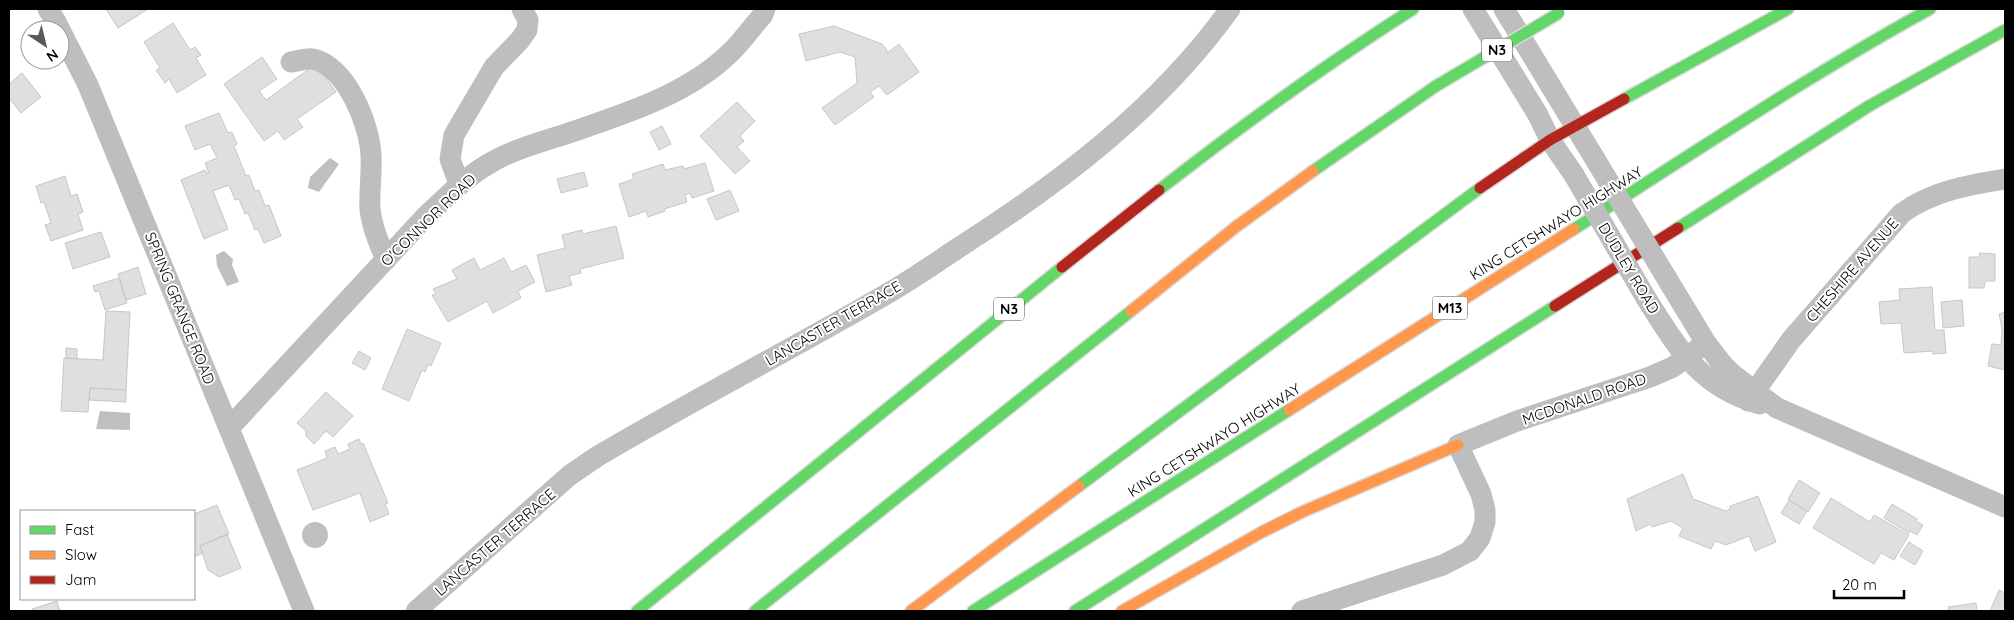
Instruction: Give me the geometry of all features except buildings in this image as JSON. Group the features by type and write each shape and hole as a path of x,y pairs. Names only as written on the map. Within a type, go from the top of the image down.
{"highway":[{"name":"N3","path":"636,611 1120,219 1217,145 1392,21 1412,9"},
{"path":"910,611 1491,180 1550,140 1788,9"},
{"name":"KING CETSHWAYO HIGHWAY","path":"973,611 1743,122 1892,30 1930,9"},
{"name":"N3","path":"755,611 1237,226 1436,86 1563,11"},
{"path":"1075,611 1869,106 2005,30"},
{"path":"1122,611 1262,532 1302,512 1458,445"}],"street":[{"name":"SPRING GRANGE ROAD","path":"48,9 88,85 304,611"},
{"path":"459,184 450,159 454,135 494,67 527,30 528,20 522,9"},
{"name":"O'CONNOR ROAD","path":"230,427 459,184 483,167 512,152 629,112 669,94 701,76 732,51 762,16 765,9"},
{"name":"LANCASTER TERRACE","path":"416,611 570,475 598,456 887,294 1036,197 1106,141 1173,78 1210,36 1230,9"},
{"name":"DUDLEY ROAD","path":"1473,9 1646,298 1686,358 1699,372 1714,384 1751,396 2005,507"},
{"name":"DUDLEY ROAD","path":"1504,9 1706,344 1751,396"},
{"path":"291,62 311,59 322,62 332,69 344,82 356,101 371,154 370,207 372,224 386,260"},
{"name":"CHESHIRE AVENUE","path":"1751,396 1791,340 1902,213 1917,203 1938,194 1971,184 2005,179"},
{"name":"MCDONALD ROAD","path":"1458,445 1518,421 1625,386 1673,367 1706,344"},
{"path":"1302,611 1443,565 1470,551 1480,538 1485,522 1485,510 1481,494 1458,445"}],"shaded area":[{"path":"330,158 339,164 319,192 308,188 310,177"},
{"path":"224,251 233,259 232,265 239,282 227,286 217,266 216,255"},
{"path":"100,411 130,413 130,430 96,429"},
{"path":"315,522 324,526 328,535 324,544 315,548 306,544 302,535 306,526"}],"traffic: fast":[{"path":"1159,190 1284,96 1413,9"},
{"path":"1624,99 1788,9"},
{"path":"1574,229 1795,88 1930,9"},
{"path":"1436,86 1559,13"},
{"path":"1678,228 1869,106 2005,30"},
{"path":"1313,171 1436,86"},
{"path":"1079,486 1480,188"},
{"path":"637,611 1062,267"},
{"path":"1075,611 1555,306"},
{"path":"755,611 1131,311"},
{"path":"973,611 1289,410"}],"traffic: slow":[{"path":"1131,311 1237,226 1313,171"},
{"path":"1289,410 1574,229"},
{"path":"1122,611 1262,532 1302,512 1458,445"},
{"path":"911,611 1079,486"}],"traffic: jam":[{"path":"1480,188 1550,140 1624,99"},
{"path":"1062,267 1159,190"},
{"path":"1555,306 1678,228"}]}
